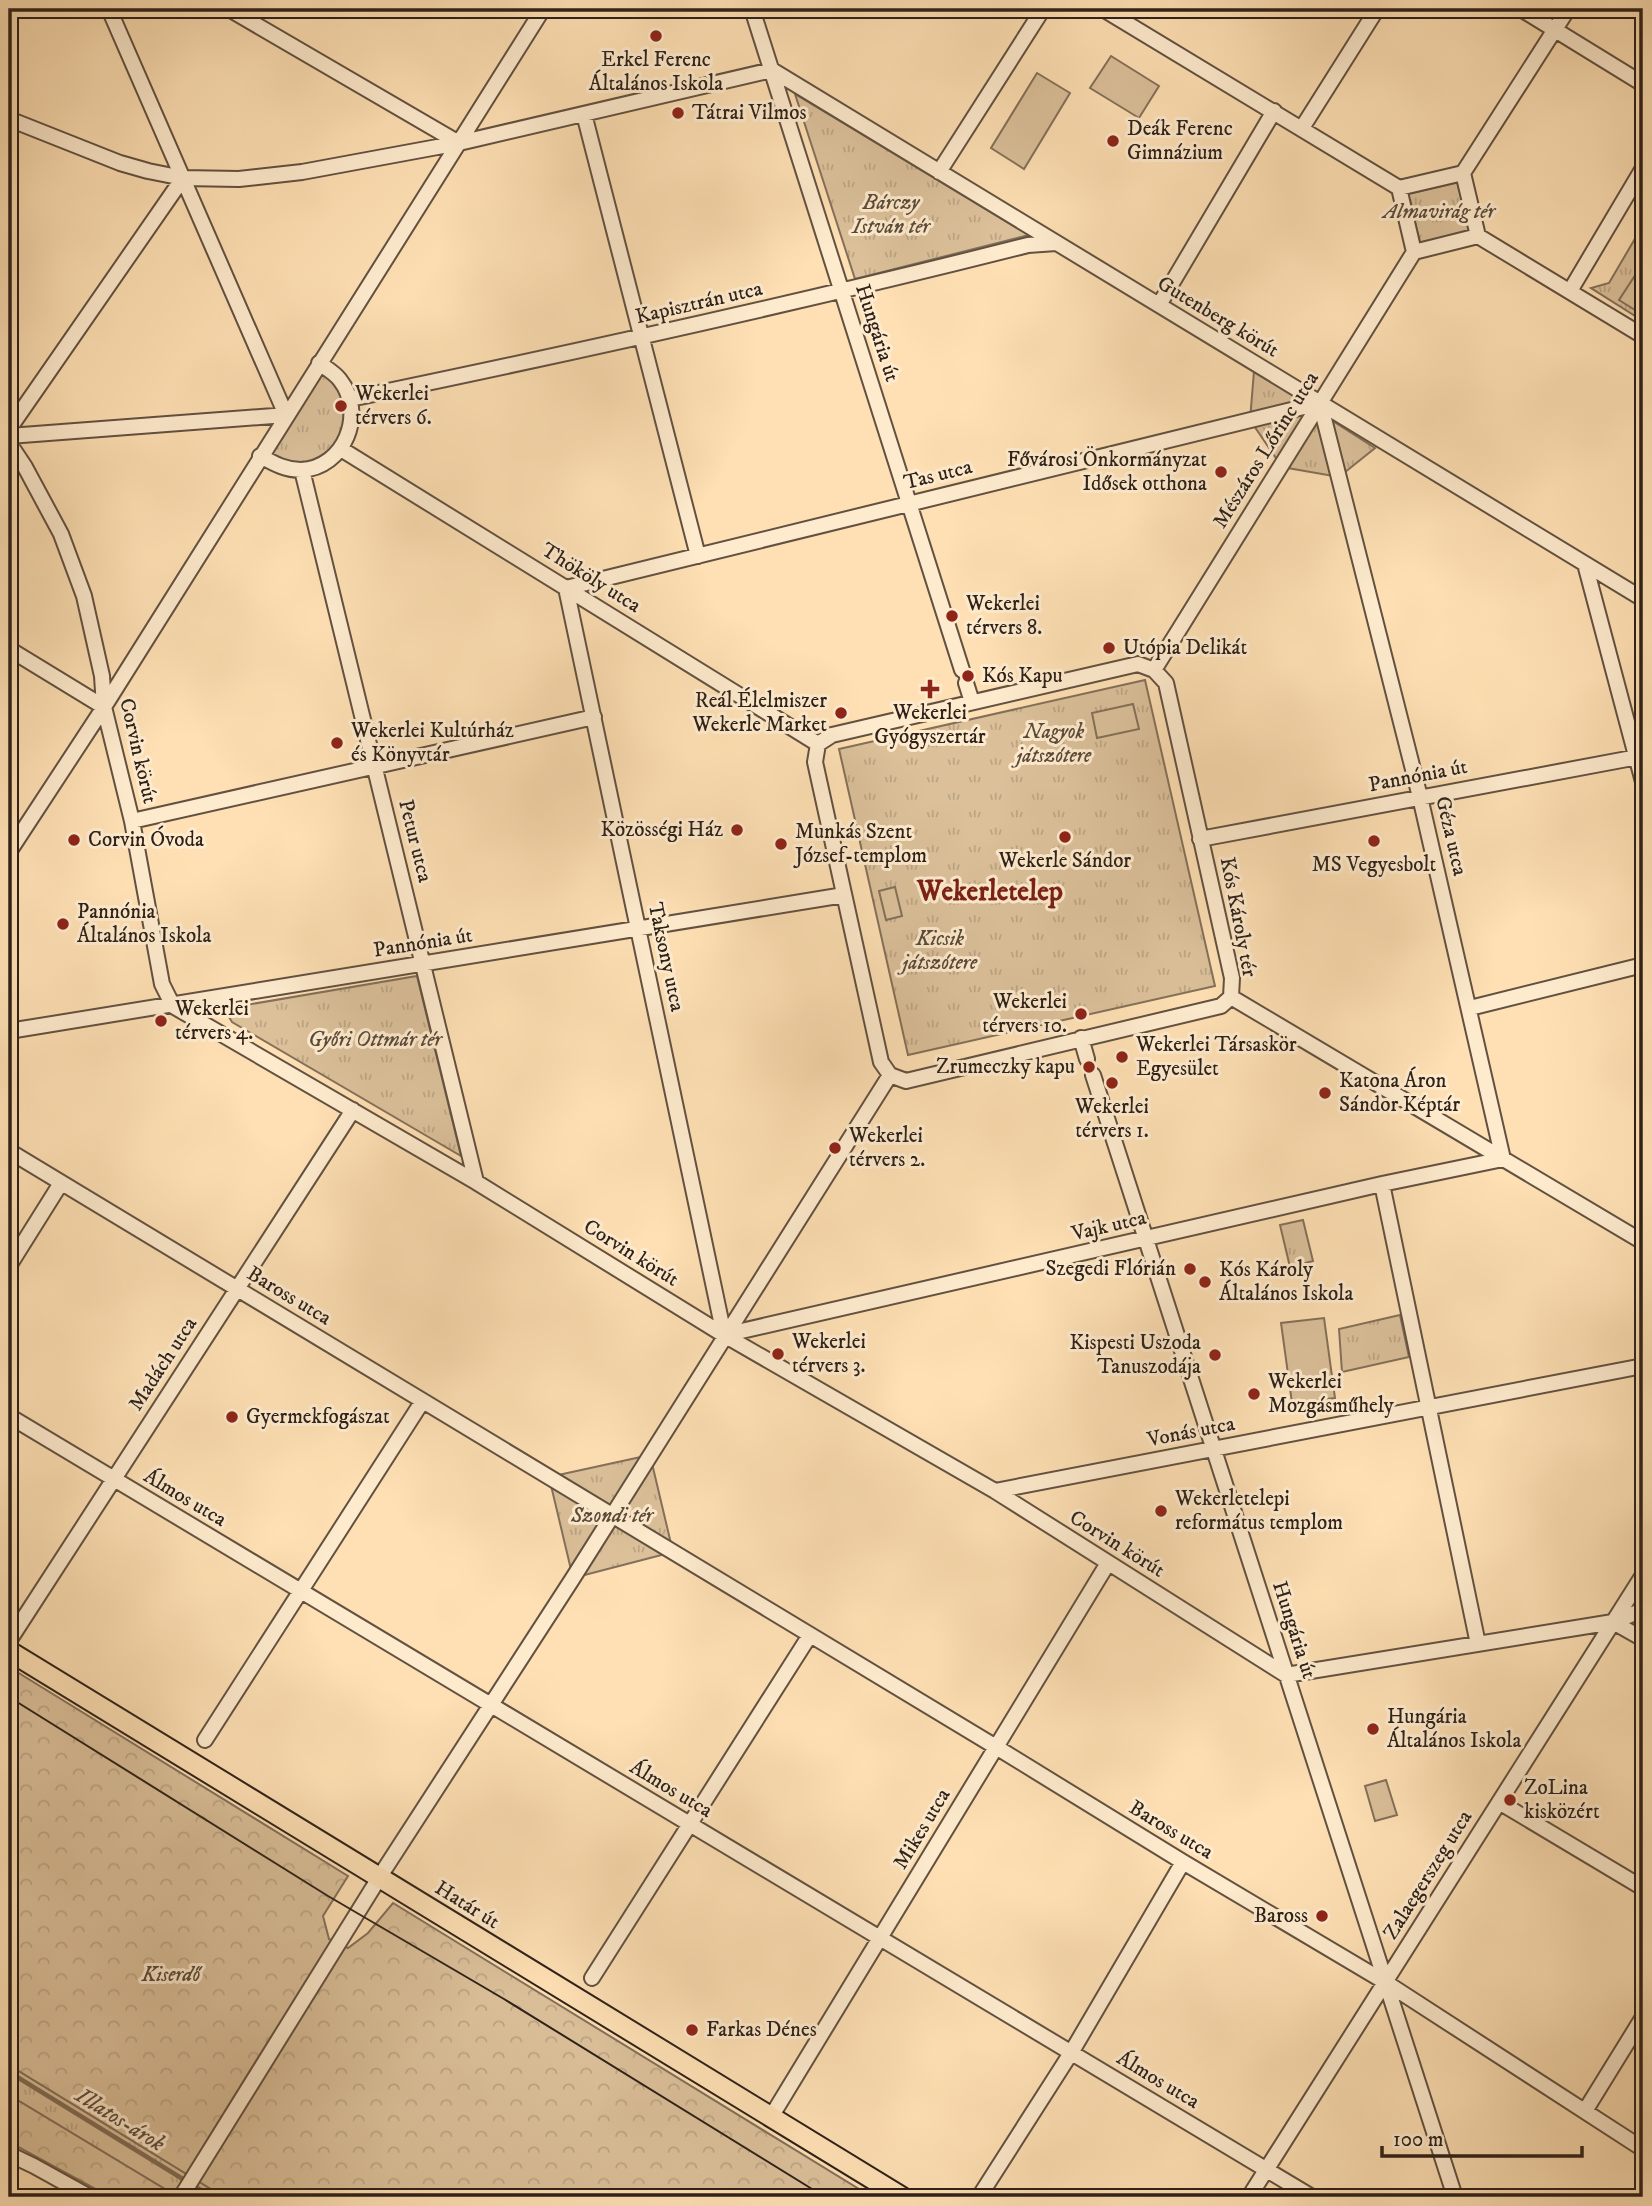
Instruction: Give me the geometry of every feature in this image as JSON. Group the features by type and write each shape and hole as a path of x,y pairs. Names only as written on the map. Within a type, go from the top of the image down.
{"main road":[{"name":"Határ út","path":"9,1651 902,2197"}],"street":[{"path":"109,9 286,415"},
{"path":"229,9 246,13 459,144"},
{"path":"9,852 104,707 543,9"},
{"name":"Hungária út","path":"752,9 972,702"},
{"path":"939,172 1043,9"},
{"path":"1103,9 1399,188 1414,252 1478,236 1643,336"},
{"path":"1303,128 1377,9"},
{"path":"1521,9 1643,84"},
{"path":"1399,188 1463,173 1568,9"},
{"path":"9,119 120,163 183,178 239,179 302,172 459,144 772,70"},
{"name":"Gutenberg körút","path":"772,70 1643,599"},
{"path":"1159,306 1274,111"},
{"path":"584,114 698,556"},
{"path":"1570,291 1643,169"},
{"path":"1463,173 1478,236"},
{"path":"9,429 183,178"},
{"name":"Kapisztrán utca","path":"350,399 842,292 1028,245 1056,243"},
{"name":"Mészáros Lőrinc utca","path":"1154,670 1414,252"},
{"path":"260,456 281,468 302,470 325,463 341,449 352,425 350,399 340,379 319,363"},
{"name":"Tas utca","path":"566,588 1320,403"},
{"name":"Géza utca","path":"1320,403 1420,797 1503,1159"},
{"path":"9,436 286,415"},
{"name":"Corvin körút","path":"9,443 44,499 76,571 102,676 104,707 132,821 162,984 173,1006 476,1182 724,1335 995,1492 1286,1675"},
{"name":"Thököly utca","path":"341,449 818,744"},
{"name":"Petur utca","path":"302,470 476,1182"},
{"path":"1585,564 1641,752 1643,782"},
{"name":"Taksony utca","path":"566,588 724,1335"},
{"path":"9,649 104,707"},
{"path":"181,2197 890,1075 881,1062 815,762 818,744 832,735 1138,664 1154,670"},
{"name":"Kós Károly tér","path":"890,1075 906,1081 1221,1006 1231,997 1232,978 1166,683 1154,670"},
{"path":"132,821 594,717"},
{"name":"Pannónia út","path":"1200,839 1641,752"},
{"name":"Pannónia út","path":"9,1031 844,895"},
{"path":"1470,1008 1643,964"},
{"path":"1231,997 1643,1242"},
{"path":"1081,1038 1087,1059"},
{"name":"Hungária út","path":"1093,1075 1455,2197"},
{"name":"Madách utca","path":"9,1641 353,1110"},
{"name":"Baross utca","path":"9,1151 1385,1982 1643,2149"},
{"name":"Vajk utca","path":"724,1335 1382,1184 1503,1159"},
{"path":"9,1266 61,1183"},
{"path":"1382,1184 1478,1644"},
{"name":"Vonás utca","path":"995,1492 1643,1366"},
{"path":"205,1740 422,1402"},
{"name":"Álmos utca","path":"9,1416 1312,2197"},
{"name":"Mikes utca","path":"771,2117 1108,1563"},
{"name":"Zalaegerszeg utca","path":"1249,2197 1643,1575"},
{"path":"1286,1675 1613,1622 1643,1610"},
{"path":"1613,1622 1643,1639"},
{"path":"592,1978 810,1635"},
{"path":"1499,1802 1643,1888"},
{"path":"979,2197 1071,2053 1183,1862"},
{"path":"1585,2111 1643,2017"},
{"path":"9,2154 90,2197"}],"green space":[{"path":"1111,56 1159,86 1139,118 1090,88"},
{"path":"1037,73 1070,93 1024,169 991,148"},
{"name":"Bárczy István tér","path":"795,94 1029,235 855,279"},
{"name":"Almavirág tér","path":"1458,182 1469,231 1420,243 1408,194"},
{"path":"1643,225 1643,321 1591,288 1609,283"},
{"path":"1636,274 1643,279 1643,315 1619,300"},
{"path":"319,363 350,399 341,449 302,470 260,456"},
{"path":"1254,371 1375,448 1339,477 1282,467 1250,420"},
{"path":"1145,680 1215,986 908,1055 839,749"},
{"path":"1133,704 1139,729 1097,738 1092,713"},
{"path":"895,887 902,916 886,920 879,891"},
{"name":"Győri Ottmár tér","path":"417,976 461,1156 232,1022 229,1017 229,1011 234,1007"},
{"path":"1303,1220 1313,1261 1290,1267 1280,1225"},
{"path":"1400,1315 1409,1357 1342,1372 1339,1329"},
{"path":"1324,1318 1335,1398 1292,1403 1281,1323"},
{"name":"Szondi tér","path":"650,1455 673,1552 573,1578 549,1477"},
{"name":"Kiserdő","path":"9,1667 348,1876 323,1916 329,1939 348,1948 368,1933 393,1903 872,2197 224,2197 9,2065"},
{"path":"1386,1780 1397,1815 1375,1821 1365,1786"},
{"path":"9,2065 224,2197 178,2197 9,2095"},
{"path":"9,2095 178,2197 110,2197 9,2142"}],"waterway":[{"name":"Illatos-árok","path":"9,2072 212,2197"}],"tram line":[{"path":"9,1697 328,1896 504,1999 825,2197"}],"place":[{"name":"Erkel Ferenc Általános Iskola","path":"656,36"},
{"name":"Tátrai Vilmos","path":"678,113"},
{"name":"Deák Ferenc Gimnázium","path":"1113,141"},
{"name":"Wekerlei térvers 6.","path":"341,406"},
{"name":"Fővárosi Önkormányzat Idősek otthona","path":"1221,472"},
{"name":"Wekerlei térvers 8.","path":"952,616"},
{"name":"Utópia Delikát","path":"1109,648"},
{"name":"Kós Kapu","path":"968,676"},
{"name":"Wekerlei Gyógyszertár","path":"930,689"},
{"name":"Reál Élelmiszer Wekerle Market","path":"841,713"},
{"name":"Wekerlei Kultúrház és Könyvtár","path":"337,743"},
{"name":"Közösségi Ház","path":"737,830"},
{"name":"Wekerle Sándor","path":"1065,837"},
{"name":"Corvin Óvoda","path":"74,840"},
{"name":"MS Vegyesbolt","path":"1374,841"},
{"name":"Munkás Szent József-templom","path":"781,844"},
{"name":"Pannónia Általános Iskola","path":"63,924"},
{"name":"Wekerlei térvers 10.","path":"1081,1014"},
{"name":"Wekerlei térvers 4.","path":"161,1021"},
{"name":"Wekerlei Társaskör Egyesület","path":"1122,1057"},
{"name":"Zrumeczky kapu","path":"1089,1067"},
{"name":"Wekerlei térvers 1.","path":"1112,1083"},
{"name":"Katona Áron Sándor Képtár","path":"1325,1093"},
{"name":"Wekerlei térvers 2.","path":"835,1148"},
{"name":"Szegedi Flórián","path":"1190,1269"},
{"name":"Kós Károly Általános Iskola","path":"1205,1282"},
{"name":"Wekerlei térvers 3.","path":"778,1354"},
{"name":"Kispesti Uszoda Tanuszodája","path":"1215,1355"},
{"name":"Wekerlei Mozgásműhely","path":"1254,1394"},
{"name":"Gyermekfogászat","path":"232,1417"},
{"name":"Wekerletelepi református templom","path":"1161,1511"},
{"name":"Hungária Általános Iskola","path":"1373,1729"},
{"name":"ZoLina kisközért","path":"1510,1800"},
{"name":"Baross","path":"1322,1916"},
{"name":"Farkas Dénes","path":"692,2030"}],"district":[{"name":"Wekerletelep","path":"990,891"}],"park label":[{"name":"Nagyok játszótere","path":"1054,744"},
{"name":"Kicsik játszótere","path":"940,951"}]}
